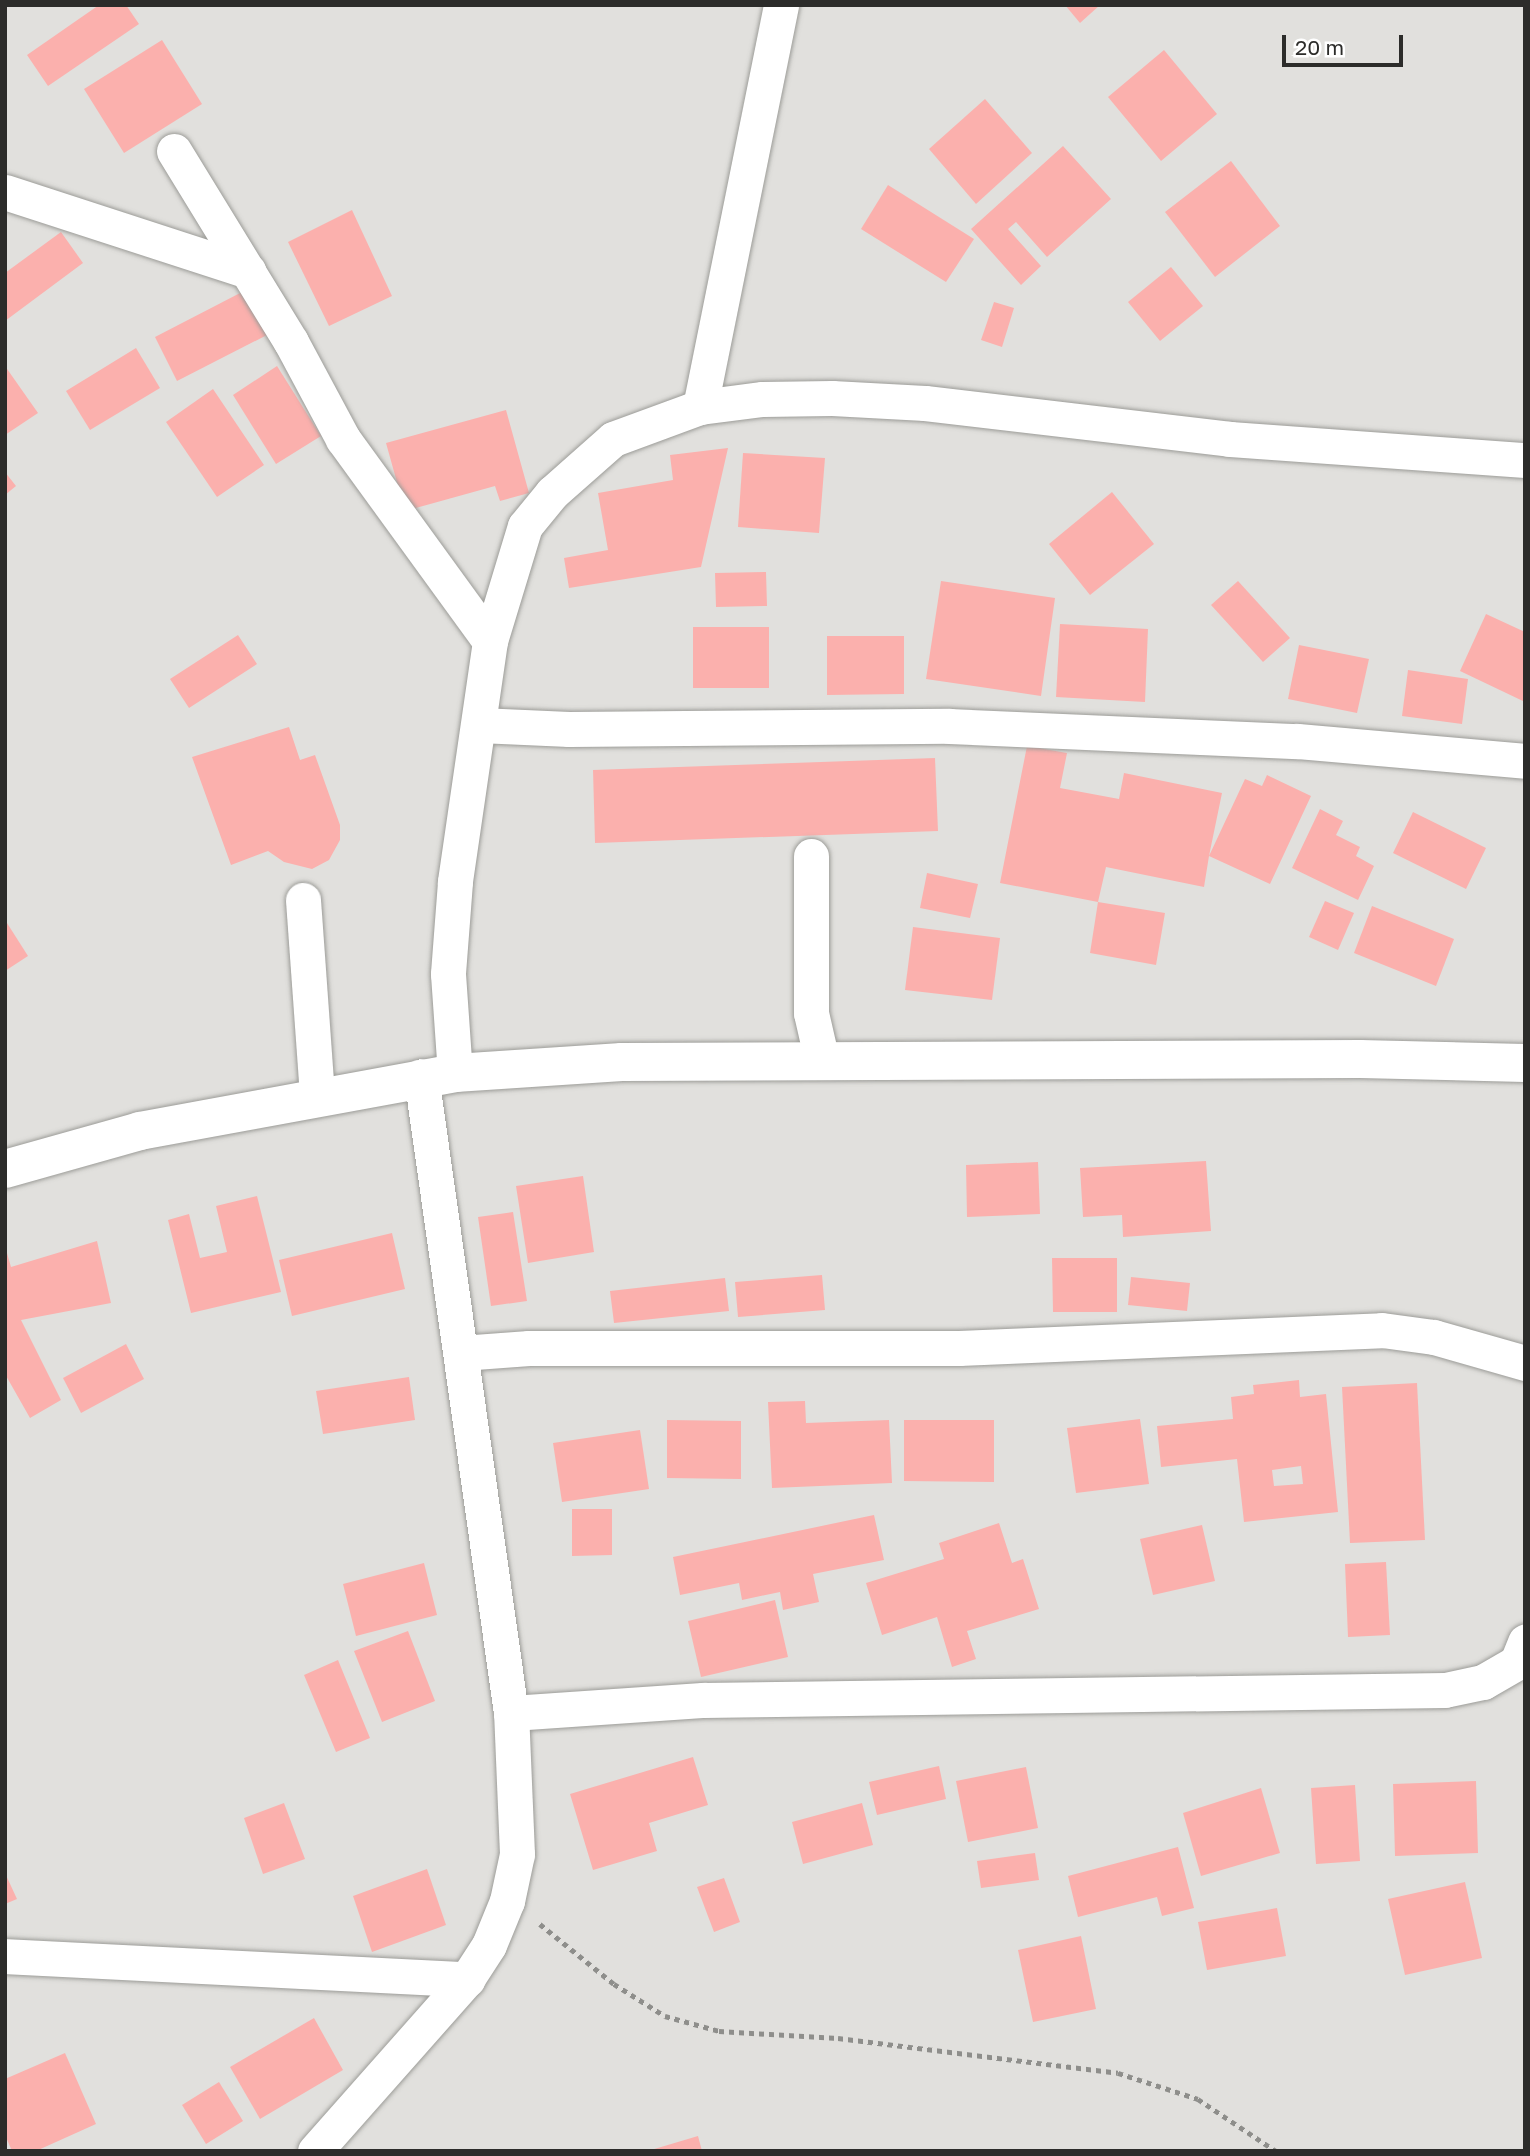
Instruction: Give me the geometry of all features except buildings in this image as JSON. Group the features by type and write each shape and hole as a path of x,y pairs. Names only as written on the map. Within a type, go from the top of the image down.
{"main road":[{"path":"5,1169 140,1131 317,1095 438,1074 622,1062 1525,1063"}],"street":[{"path":"699,407 781,5"},
{"path":"174,151 248,271 343,439 490,641"},
{"path":"5,192 248,271"},
{"path":"315,2151 467,1979 489,1945 507,1901 517,1854 511,1713 461,1353 438,1074 456,882 490,641 525,526 552,494 613,439 699,407 820,398 925,403 1230,439 1525,460"},
{"path":"479,725 569,729 949,726 1298,741 1525,761"},
{"path":"811,856 811,1013 822,1061"},
{"path":"303,900 317,1095"},
{"path":"461,1353 528,1348 959,1348 1382,1329 1434,1337 1525,1363"},
{"path":"511,1713 703,1700 1445,1690 1483,1682 1517,1662 1525,1642"},
{"path":"5,1956 467,1979"}],"path":[{"path":"507,1901 614,1984 665,2016 719,2031 838,2038 1118,2073 1198,2099 1276,2151"}]}
